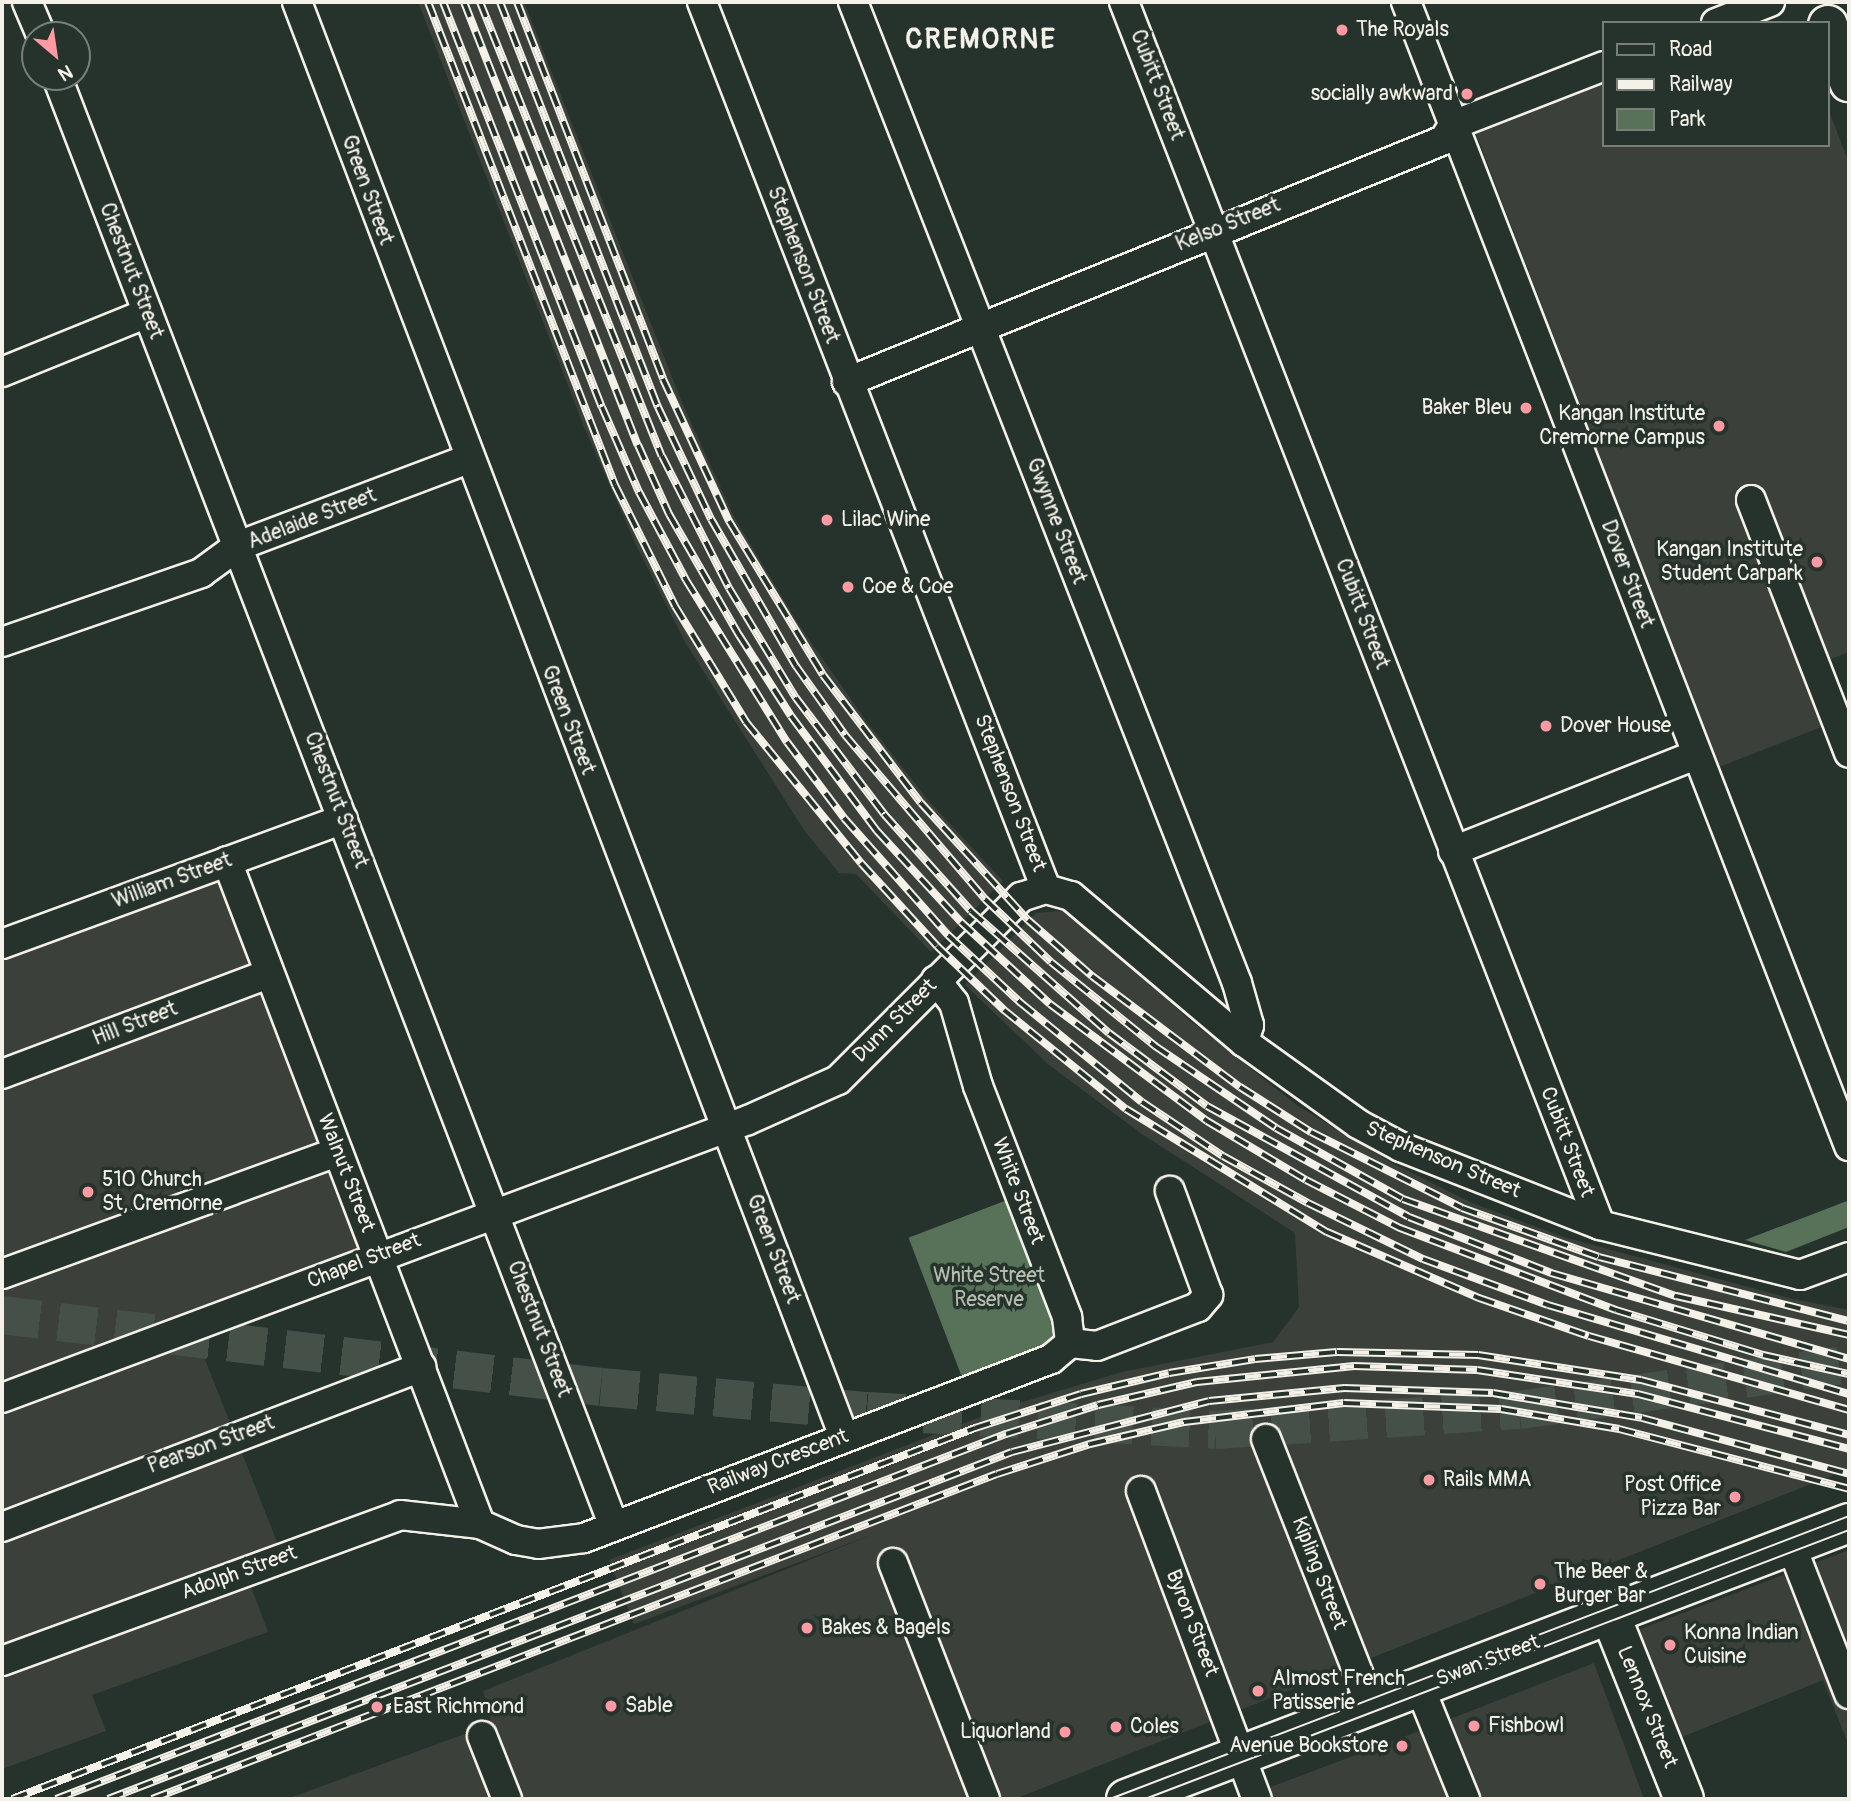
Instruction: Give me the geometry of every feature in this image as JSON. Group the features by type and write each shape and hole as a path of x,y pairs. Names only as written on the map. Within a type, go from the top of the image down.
{"main road":[{"path":"1820,2 1827,21"},
{"path":"1830,30 1849,82"},
{"name":"Swan Street","path":"1126,1799 1849,1523"},
{"name":"Lennox Street","path":"1610,1614 1684,1799"}],"street":[{"path":"27,2 35,21"},
{"name":"Green Street","path":"297,2 468,459 844,1437"},
{"name":"Stephenson Street","path":"702,2 847,382 1046,889 1070,896 1244,1042 1358,1124 1401,1147 1600,1226 1800,1275 1849,1257"},
{"name":"Gwynne Street","path":"853,2 1237,983 1249,1025 1244,1042"},
{"name":"Cubitt Street","path":"1124,2 1600,1226"},
{"name":"Dover Street","path":"1406,2 1849,1146"},
{"path":"1721,21 1770,2"},
{"name":"Kelso Street","path":"847,382 1444,140 1453,125 1602,67"},
{"name":"Chestnut Street","path":"62,91 613,1524"},
{"path":"2,372 147,313"},
{"name":"Adelaide Street","path":"2,642 201,573 238,547 468,459"},
{"path":"1751,500 1849,753"},
{"path":"1453,851 1696,755"},
{"name":"William Street","path":"2,944 343,819"},
{"name":"Walnut Street","path":"226,861 480,1524"},
{"name":"Dunn Street","path":"725,1125 748,1120 838,1080 1021,897 1046,889"},
{"name":"Hill Street","path":"2,1074 268,974"},
{"name":"White Street","path":"936,980 954,1003 978,1086 1067,1317 1070,1343"},
{"name":"Chapel Street","path":"2,1398 725,1125"},
{"path":"2,1274 337,1152"},
{"path":"1070,1343 1097,1346 1198,1307 1208,1295 1170,1191"},
{"name":"Railway Crescent","path":"480,1524 516,1540 538,1544 584,1538 613,1524 1051,1359 1070,1343"},
{"name":"Pearson Street","path":"2,1527 422,1367"},
{"name":"Kipling Street","path":"1266,1439 1371,1706"},
{"name":"Byron Street","path":"1141,1491 1257,1799"},
{"name":"Adolph Street","path":"2,1661 383,1519 418,1516 480,1524"},
{"path":"1791,1545 1849,1694"},
{"path":"893,1563 985,1799"},
{"path":"1420,1688 1465,1799"},
{"path":"482,1736 507,1799"}],"shaded area":[{"path":"418,2 524,2 681,400 733,515 799,625 864,718 928,800 1003,881 931,952 856,874 839,873 804,830 685,642 637,547 585,429"},
{"name":"Kangan Institute Cremorne Campus","path":"1602,82 1602,147 1830,147 1830,113 1849,163 1849,652 1826,661 1847,717 1719,767 1475,131"},
{"path":"230,872 368,1249 193,1329 277,1542 247,1576 268,1632 92,1695 106,1731 2,1769 2,958"},
{"path":"1073,910 1189,1020 1298,1106 1392,1163 1472,1203 1567,1238 1793,1299 1849,1310 1849,1469 1015,1799 287,1799 492,1724 483,1691 874,1534 634,1624 609,1560 1006,1407 1122,1372 1273,1342 1299,1307 1295,1233 1142,1134 1049,1065 965,985 1036,913"},
{"path":"1849,1550 1849,1746 1823,1680 1682,1737 1638,1630"},
{"path":"1594,1663 1644,1799 1239,1799 1422,1730"}],"green space":[{"name":"White Street Reserve","path":"1015,1197 1069,1337 962,1378 909,1238"},
{"path":"1847,1201 1849,1227 1786,1252 1745,1240"}],"tunnel":[{"path":"2,1315 601,1387 867,1411 1215,1430 1519,1410 1849,1364"}],"tram line":[{"path":"1110,1799 1849,1516"},
{"path":"1145,1799 1849,1530"}],"railway":[{"path":"428,2 615,485 675,606 746,722 861,863 937,946 1004,1010 1126,1109 1327,1232 1479,1298 1589,1336 1849,1410"},
{"path":"443,2 602,407 639,492 686,580 787,742 844,818 948,935 1021,1003 1142,1102 1223,1156 1308,1203 1423,1259 1548,1305 1849,1394"},
{"path":"464,2 638,445 669,514 739,635 791,716 877,831 961,922 1050,1004 1207,1121 1306,1180 1400,1228 1616,1310 1763,1355 1849,1374"},
{"path":"480,2 662,456 729,588 796,698 884,814 971,911 1109,1033 1207,1106 1409,1217 1551,1273 1849,1359"},
{"path":"500,2 658,407 711,519 796,666 845,735 985,899 1051,962 1155,1046 1276,1128 1403,1199 1676,1296 1849,1335"},
{"path":"517,2 663,379 729,521 823,675 921,803 1028,920 1092,976 1240,1087 1311,1132 1462,1208 1599,1257 1849,1321"},
{"path":"12,1799 975,1428 1081,1394 1169,1373 1255,1359 1337,1352 1478,1355 1641,1380 1849,1435"},
{"path":"56,1799 1006,1434 1098,1405 1197,1382 1354,1366 1477,1370 1638,1394 1849,1449"},
{"path":"108,1799 1012,1452 1209,1401 1344,1388 1493,1393 1642,1418 1849,1474"},
{"path":"152,1799 997,1474 1090,1444 1184,1422 1344,1403 1501,1409 1619,1429 1849,1489"}],"place":[{"name":"The Royals","path":"1342,30"},
{"name":"socially awkward","path":"1467,94"},
{"name":"Baker Bleu","path":"1526,408"},
{"name":"Kangan Institute Cremorne Campus","path":"1719,426"},
{"name":"Lilac Wine","path":"827,520"},
{"name":"Kangan Institute Student Carpark","path":"1817,562"},
{"name":"Coe & Coe","path":"848,587"},
{"name":"Dover House","path":"1546,726"},
{"name":"510 Church St, Cremorne","path":"88,1192"},
{"name":"Rails MMA","path":"1429,1480"},
{"name":"Post Office Pizza Bar","path":"1735,1497"},
{"name":"The Beer & Burger Bar","path":"1540,1584"},
{"name":"Bakes & Bagels","path":"807,1628"},
{"name":"Konna Indian Cuisine","path":"1670,1645"},
{"name":"Almost French Patisserie","path":"1258,1691"},
{"name":"Sable","path":"611,1706"},
{"name":"East Richmond","path":"377,1707"},
{"name":"Fishbowl","path":"1474,1726"},
{"name":"Coles","path":"1116,1727"},
{"name":"Liquorland","path":"1065,1732"},
{"name":"Avenue Bookstore","path":"1402,1746"}],"district":[{"name":"CREMORNE","path":"981,40"}]}
